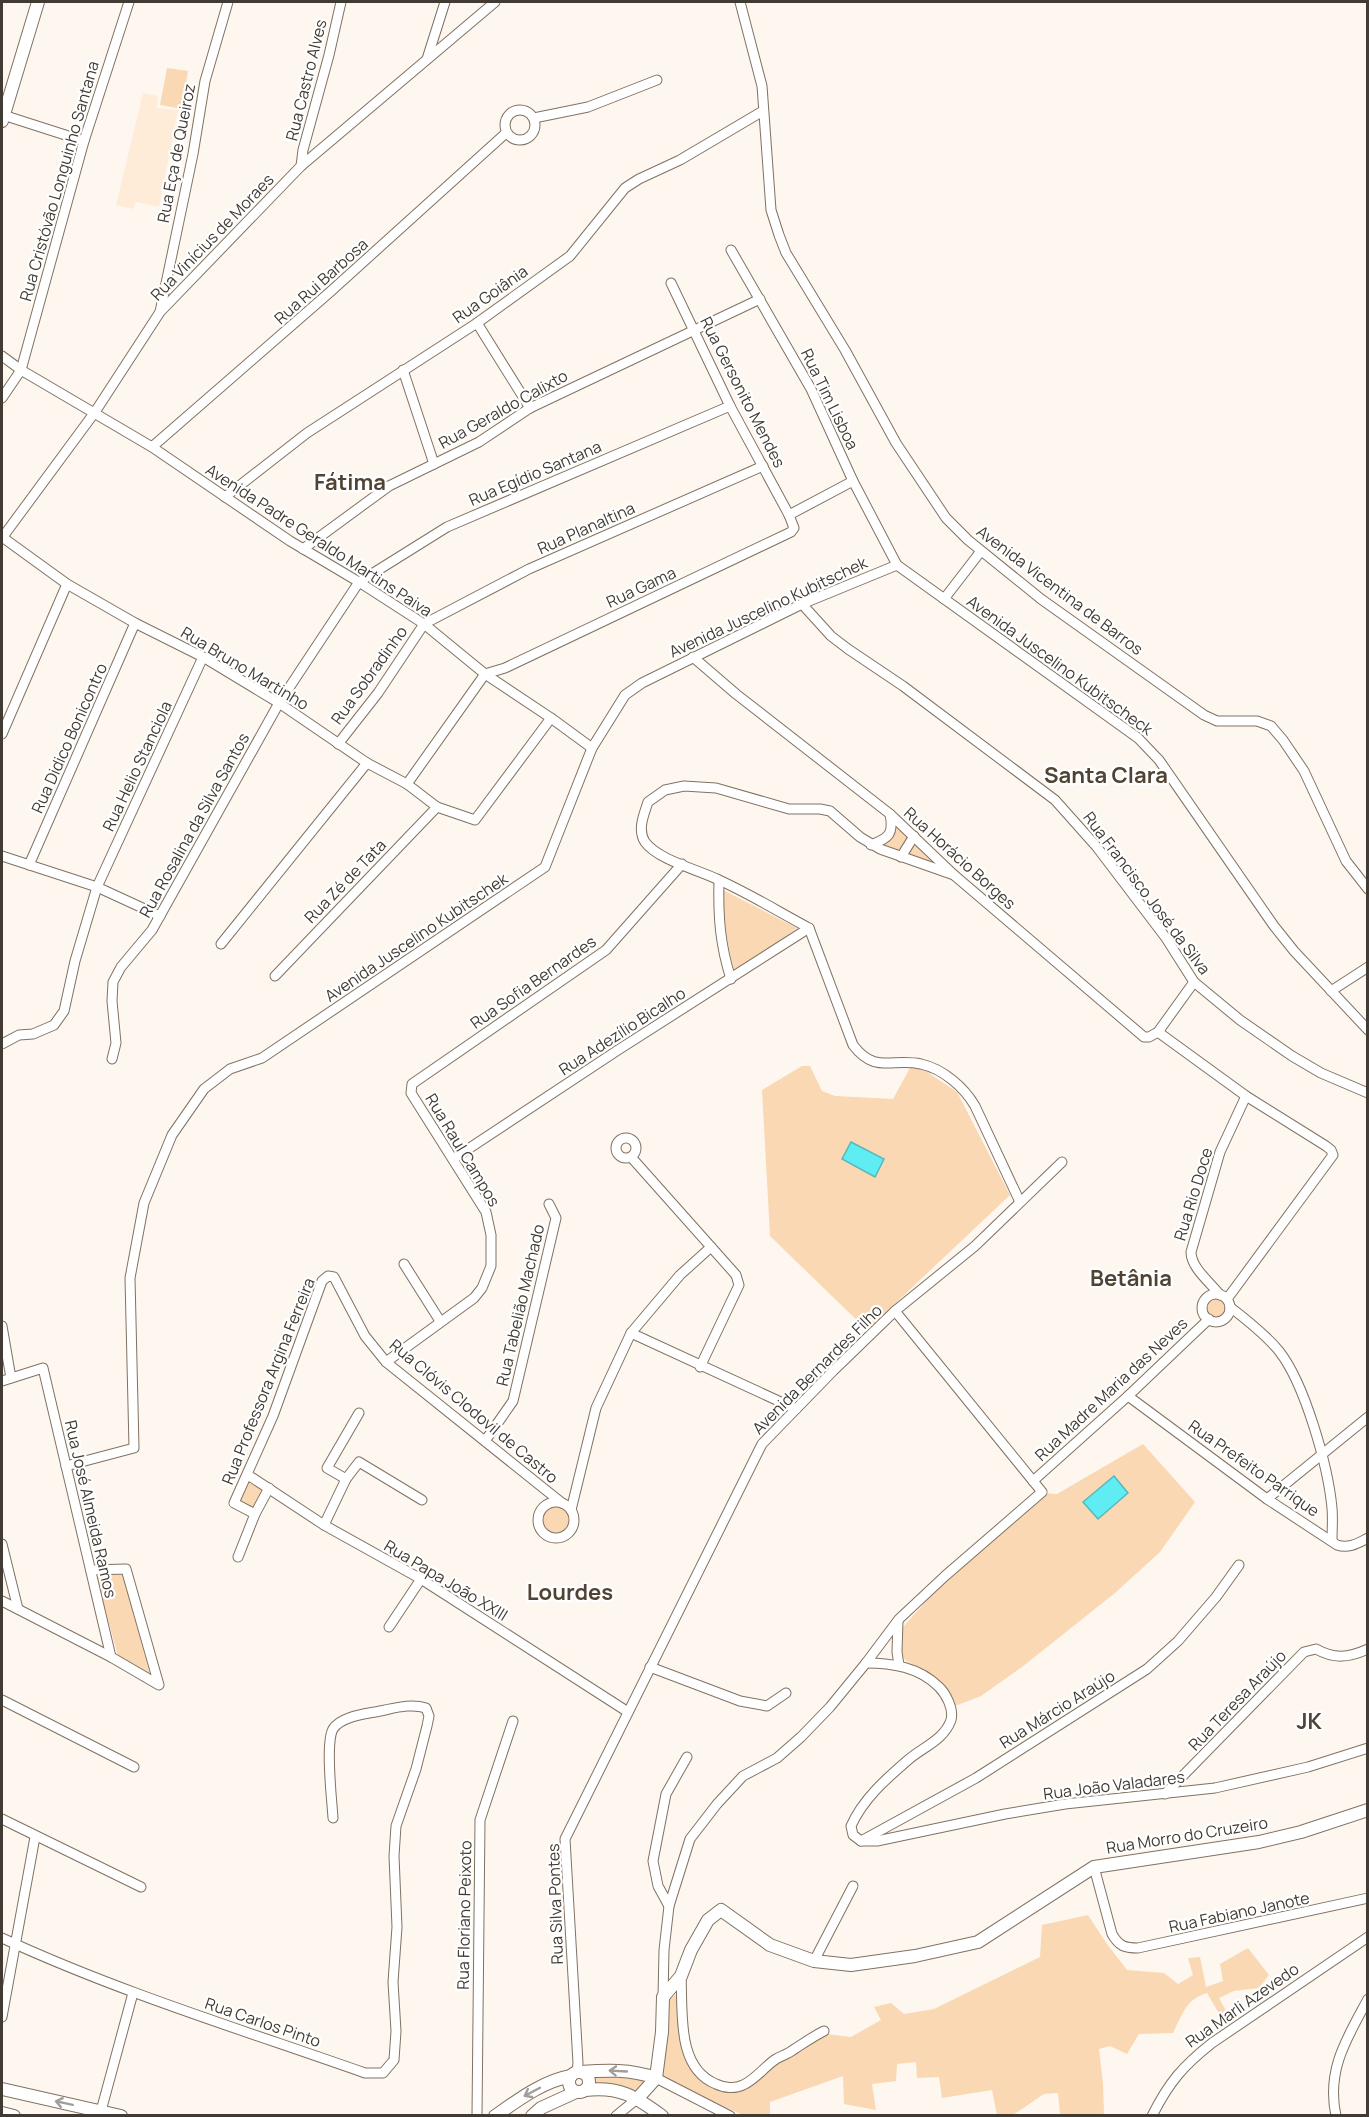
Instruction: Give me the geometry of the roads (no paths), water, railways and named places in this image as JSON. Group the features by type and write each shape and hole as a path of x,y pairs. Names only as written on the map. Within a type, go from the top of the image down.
{"street":[{"path":"38,2 2,118 84,141"},
{"name":"Rua Cristóvão Longuinho Santana","path":"2,398 21,370 84,141 129,2"},
{"name":"Rua Eça de Queiroz","path":"160,312 193,154 205,81 228,2"},
{"name":"Rua Castro Alves","path":"301,166 303,150 341,2"},
{"path":"427,59 445,2"},
{"name":"Rua Vinícius de Moraes","path":"2,538 95,412 160,312 301,166 495,2"},
{"name":"Avenida Vicentina de Barros","path":"740,2 762,86 771,210 779,236 786,253 925,489 946,518 981,551 1041,598 1204,715 1217,721 1257,722 1271,726 1304,771 1346,861 1368,889"},
{"path":"506,133 515,139 525,139 535,128 534,118 588,107 657,80"},
{"name":"Rua Rui Barbosa","path":"152,447 211,398 506,133 506,119 512,112 527,111 534,118"},
{"name":"Rua Goiânia","path":"225,497 307,433 477,323 570,256 626,188 639,178 680,160 763,111"},
{"name":"Rua Tim Lisboa","path":"731,250 811,389 853,481 897,565"},
{"name":"Rua Gersonito Mendes","path":"671,283 730,406 789,515"},
{"name":"Rua Geraldo Calixto","path":"303,549 389,486 479,442 530,408 760,299"},
{"path":"477,323 530,408"},
{"path":"2,356 21,370"},
{"path":"2,366 21,370"},
{"name":"Avenida Padre Geraldo Martins Paiva","path":"21,370 152,447 303,549 424,624 485,674 592,748"},
{"path":"404,370 434,464"},
{"name":"Rua Egídio Santana","path":"359,582 447,527 730,406"},
{"name":"Rua Planaltina","path":"424,624 529,569 763,466"},
{"path":"789,515 853,481"},
{"name":"Rua Gama","path":"485,674 505,668 791,532 794,528 789,515"},
{"name":"Rua Bruno Martinho","path":"2,538 67,584 135,623 203,657 279,703 367,763 407,784 437,807 476,820 551,718"},
{"path":"944,599 981,551"},
{"name":"Avenida Juscelino Kubitscheck","path":"897,565 1138,738 1159,760 1274,926 1368,1030"},
{"name":"Avenida Juscelino Kubitschek","path":"66,1466 134,1448 130,1278 144,1203 172,1135 204,1089 230,1069 262,1058 545,867 592,748 625,695 642,682 802,604 897,565"},
{"name":"Rua Rosalina da Silva Santos","path":"112,1059 116,1043 112,1001 113,982 121,967 152,930 279,703 359,582"},
{"path":"2,734 67,584"},
{"name":"Rua Francisco José da Silva","path":"802,604 831,636 903,686 1055,800 1103,855 1166,938 1194,982 1240,1020 1292,1056 1368,1093"},
{"name":"Rua Didico Bonicontro","path":"29,865 135,623"},
{"name":"Rua Sobradinho","path":"338,744 378,693 424,624"},
{"name":"Rua Helio Stanciola","path":"2,1044 20,1035 33,1034 54,1025 64,1011 75,961 98,887 203,657"},
{"name":"Rua Horácio Borges","path":"693,657 736,694 890,814 954,875 1138,1033 1149,1037 1158,1032"},
{"path":"407,784 485,674"},
{"path":"221,944 367,763"},
{"path":"954,875 871,844 830,811 820,808 789,809 716,788 684,786 665,790 648,802 642,824 641,835 646,844 661,854 719,880 809,928 853,1045 861,1056 874,1063 921,1064 938,1071 966,1091 1020,1202"},
{"name":"Rua Zé de Tata","path":"275,976 437,807"},
{"path":"871,844 889,835 890,814"},
{"path":"901,857 914,836"},
{"path":"2,856 98,887 160,916"},
{"name":"Rua Sofia Bernardes","path":"412,1083 606,950 682,864"},
{"path":"719,880 718,920 724,958 731,979"},
{"name":"Rua Adezílio Bicalho","path":"453,1159 809,928"},
{"path":"1331,991 1368,967"},
{"path":"1194,982 1158,1032 1246,1096 1331,1150 1333,1155 1331,1161 1226,1300 1228,1316 1221,1321 1209,1319 1203,1313 1205,1300 1212,1295 1226,1300 1278,1350 1291,1370 1301,1388 1322,1455 1332,1508 1332,1540"},
{"name":"Rua Raul Campos","path":"386,1362 474,1298 482,1288 491,1266 491,1235 486,1212 411,1093 412,1083"},
{"name":"Rua Rio Doce","path":"1226,1300 1195,1265 1191,1252 1220,1152 1246,1096"},
{"path":"631,1157 736,1275 739,1285 700,1367"},
{"name":"Avenida Bernardes Filho","path":"628,1712 762,1444 895,1311 975,1246 1062,1162"},
{"name":"Rua Tabelião Machado","path":"485,1441 513,1401 556,1218 549,1204"},
{"path":"572,1510 562,1503 550,1504 541,1512 539,1524 546,1534 557,1538 568,1533 574,1522 572,1510 596,1408 631,1333 680,1275 711,1246"},
{"path":"404,1264 440,1321"},
{"name":"Rua Professora Argina Ferreira","path":"255,1514 234,1503 277,1405 322,1281 328,1276 334,1277"},
{"name":"Rua Clóvis Clodovil de Castro","path":"334,1277 365,1336 386,1362 562,1503"},
{"path":"616,2115 638,2098 656,2078 662,2032 664,1950 669,1906 690,1839 717,1804 743,1776 777,1758 801,1737 866,1664 899,1619 969,1554 1042,1492 895,1311"},
{"name":"Rua Madre Maria das Neves","path":"1033,1481 1209,1319"},
{"path":"2,1326 6,1380"},
{"path":"631,1333 700,1367 796,1409"},
{"name":"Rua José Almeida Ramos","path":"6,1380 43,1368 111,1657"},
{"name":"Rua Prefeito Parrique","path":"1128,1396 1267,1499 1337,1545 1344,1547 1368,1538"},
{"path":"346,1479 327,1468 359,1413"},
{"path":"1267,1499 1368,1417"},
{"path":"324,1525 346,1479 359,1462 422,1500"},
{"name":"Rua Papa João XXIII","path":"248,1475 324,1525 421,1579 628,1712"},
{"path":"238,1557 255,1514 269,1488"},
{"path":"2,1544 18,1609"},
{"name":"Rua Márcio Araújo","path":"861,1841 976,1778 1147,1669 1178,1641 1216,1597 1239,1565"},
{"path":"2,1601 111,1657 159,1685 126,1569 91,1570"},
{"path":"389,1628 421,1579"},
{"path":"899,1619 897,1645 899,1665"},
{"name":"Rua Teresa Araújo","path":"1165,1794 1304,1652 1316,1649 1341,1658 1368,1649"},
{"path":"861,1841 853,1835 850,1826 866,1799 909,1759 941,1737 951,1719 951,1707 945,1693 925,1676 899,1665 866,1664"},
{"path":"650,1667 740,1701 758,1705 767,1706 786,1693"},
{"path":"2,1700 134,1767"},
{"name":"Rua Carlos Pinto","path":"2,1938 76,1971 134,1993 365,2073 382,2073 394,2060 396,2031 393,1982 397,1927 394,1856 396,1826 416,1769 429,1716 426,1708 418,1705 407,1706 359,1715 341,1722 333,1729 329,1750 333,1818"},
{"name":"Rua Silva Pontes","path":"576,2073 578,2063 565,1839 628,1712"},
{"name":"Rua Floriano Peixoto","path":"477,2115 480,1820 513,1721"},
{"name":"Rua João Valadares","path":"861,1841 888,1839 1005,1814 1065,1804 1215,1788 1308,1767 1368,1748"},
{"path":"669,1906 658,1886 653,1861 666,1794 687,1757"},
{"name":"Rua Morro do Cruzeiro","path":"663,1997 681,1976 708,1920 721,1910 770,1945 814,1961 851,1965 915,1956 978,1942 1094,1867 1259,1842 1301,1832 1368,1810"},
{"path":"2,1819 141,1887"},
{"path":"2,2017 35,1837"},
{"name":"Rua Fabiano Janote","path":"1094,1867 1107,1918 1118,1943 1126,1948 1138,1948 1368,1898"},
{"path":"814,1961 853,1886"},
{"name":"Rua Marli Azevedo","path":"1152,2115 1170,2082 1188,2062 1212,2043 1368,1937"},
{"path":"681,1976 683,2023 687,2050 696,2071 705,2079 718,2085 732,2088 744,2085 777,2058 824,2031"},
{"path":"101,2111 134,1993"},
{"path":"1336,2115 1332,2082 1348,2036 1368,1999"},
{"path":"495,2115 560,2078 576,2073 612,2070 639,2072 656,2078 730,2115"},
{"path":"576,2073 569,2086 580,2091 615,2090 638,2098 662,2115"},
{"path":"532,2115 541,2108 580,2091 588,2085 588,2078 576,2073"},
{"path":"2,2089 121,2115"},
{"path":"2,2113 14,2115"}],"water":[{"path":"851,1142 884,1159 875,1177 842,1159"},
{"path":"1114,1476 1128,1493 1098,1519 1083,1502"}],"district":[{"name":"Fátima","path":"350,482"},
{"name":"Santa Clara","path":"1106,775"},
{"name":"Betânia","path":"1131,1278"},
{"name":"Lourdes","path":"570,1592"},
{"name":"JK","path":"1309,1721"}]}
